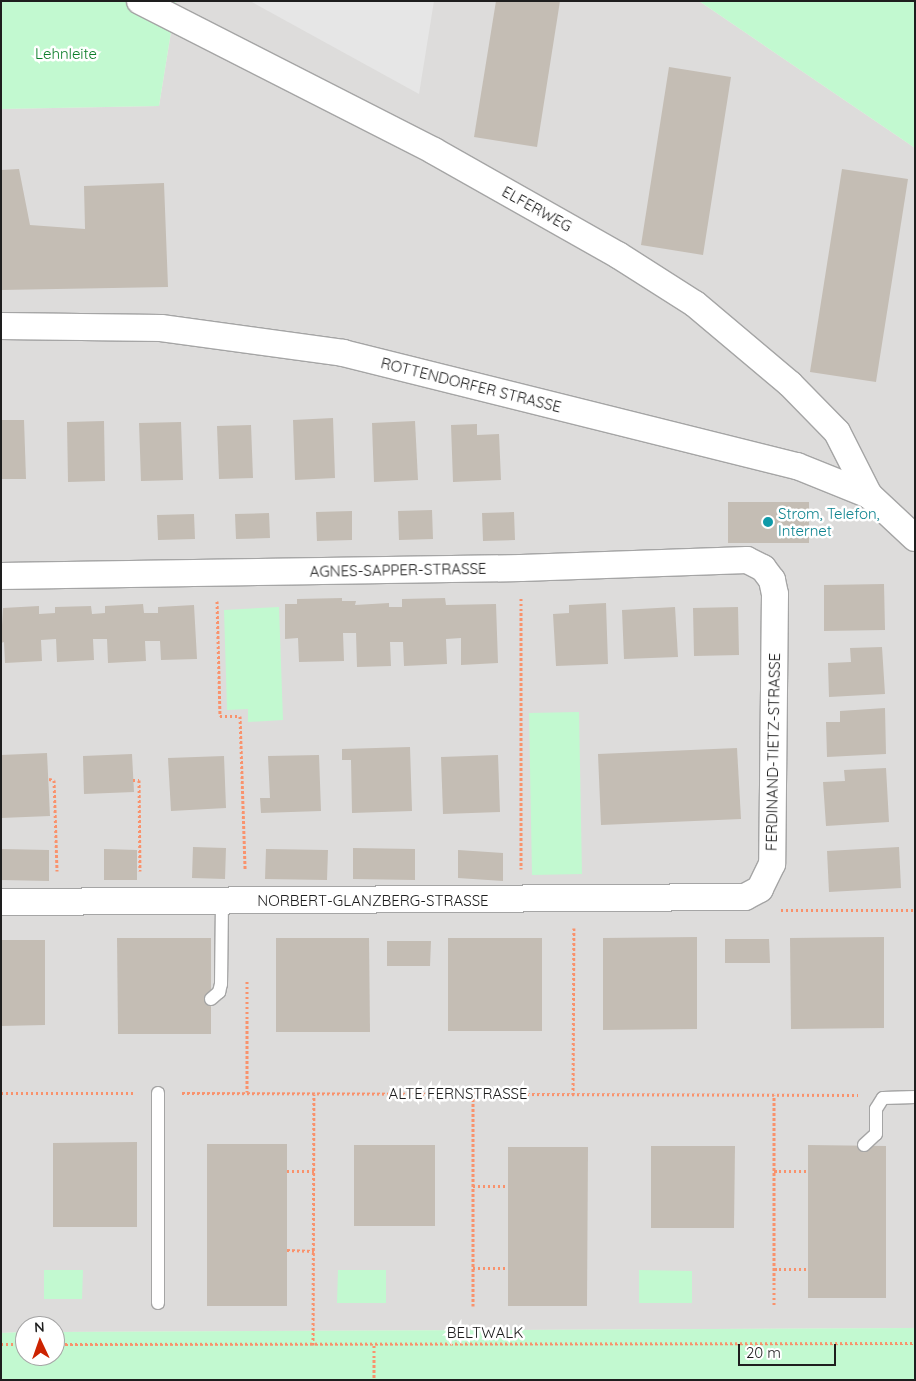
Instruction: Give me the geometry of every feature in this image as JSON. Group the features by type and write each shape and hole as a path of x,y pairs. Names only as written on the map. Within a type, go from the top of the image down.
{"street":[{"name":"ELFERWEG","path":"140,1 434,151 618,255 695,304 790,384 837,432 869,496"},
{"name":"ROTTENDORFER STRASSE","path":"1,326 161,328 343,353 797,466 869,496 915,538"},
{"name":"AGNES-SAPPER-STRASSE","path":"1,576 521,568 747,560 763,568 772,580 775,594"},
{"name":"FERDINAND-TIETZ-STRASSE","path":"745,897 760,889 772,864 775,594"},
{"name":"NORBERT-GLANZBERG-STRASSE","path":"1,902 574,900 745,897"}],"lane":[{"path":"211,999 219,992 222,984 234,901"},
{"path":"158,1094 158,1303"},
{"path":"864,1145 876,1134 876,1109 883,1098 915,1097"}],"path":[{"path":"521,568 521,900"},
{"path":"216,573 220,716 240,716 234,901"},
{"path":"49,779 54,780 58,902"},
{"path":"133,780 139,780 140,901"},
{"path":"745,897 785,912 915,910"},
{"path":"573,1094 574,900"},
{"path":"247,978 247,1092"},
{"name":"ALTE FERNSTRASSE","path":"1,1093 158,1094 247,1092 314,1094 858,1095 883,1098"},
{"path":"313,1345 314,1094"},
{"path":"473,1094 473,1306"},
{"path":"774,1095 774,1305"},
{"path":"287,1171 314,1171"},
{"path":"774,1171 808,1172"},
{"path":"473,1186 508,1186"},
{"path":"287,1250 314,1251"},
{"path":"473,1268 508,1268"},
{"path":"774,1269 808,1269"},
{"name":"BELTWALK","path":"65,1344 915,1343"},
{"path":"1,1344 15,1344"},
{"path":"374,1345 374,1380"}],"shaded area":[{"path":"176,1 699,1 915,148 915,1328 65,1332 65,1316 15,1316 15,1332 1,1333 1,109 159,106"},
{"path":"250,1 434,1 419,94"}],"green space":[{"name":"Lehnleite","path":"1,1 176,1 159,106 1,109"},
{"path":"699,1 915,1 915,148"},
{"path":"279,607 283,720 248,722 248,709 227,710 224,610"},
{"path":"579,712 582,874 532,875 529,713"},
{"path":"44,1270 83,1270 82,1299 44,1299"},
{"path":"338,1270 386,1270 386,1303 337,1303"},
{"path":"639,1270 692,1271 692,1303 639,1303"},
{"path":"915,1328 915,1380 1,1380 1,1333 15,1332 15,1366 65,1366 65,1332"}],"building":[{"path":"496,1 560,1 537,147 474,137"},
{"path":"669,67 731,77 703,255 641,245"},
{"path":"19,169 30,225 85,229 84,186 164,183 168,287 1,290 1,170"},
{"path":"842,169 908,179 876,382 810,372"},
{"path":"333,418 335,478 295,480 293,420"},
{"path":"1,420 24,420 26,479 1,479"},
{"path":"104,421 105,481 68,482 67,422"},
{"path":"415,421 418,480 374,482 372,423"},
{"path":"181,422 183,480 141,481 139,423"},
{"path":"477,424 477,435 499,434 501,480 453,482 451,425"},
{"path":"251,425 253,478 219,479 217,426"},
{"name":"Strom, Telefon, Internet","path":"728,502 809,502 809,543 728,543"},
{"path":"432,510 433,539 399,540 398,511"},
{"path":"352,511 352,540 317,541 316,512"},
{"path":"514,512 515,540 483,541 482,513"},
{"path":"269,513 270,538 236,539 235,514"},
{"path":"194,514 195,539 158,540 157,515"},
{"path":"884,584 885,630 824,631 824,585"},
{"path":"342,598 342,601 356,601 355,605 389,603 389,607 402,607 402,599 445,598 446,605 496,604 498,663 461,665 461,638 446,639 447,664 404,666 403,642 390,642 391,666 357,667 356,633 343,633 344,661 299,662 298,638 285,639 285,604 297,604 297,599"},
{"path":"606,603 608,664 556,666 553,614 569,613 569,605"},
{"path":"143,604 144,613 158,613 158,607 194,605 197,659 161,660 160,641 145,641 146,661 108,663 107,639 93,639 94,660 57,662 56,639 41,640 42,661 5,663 4,642 1,643 3,608 39,606 39,614 55,613 55,607 91,606 92,614 105,613 105,606"},
{"path":"675,607 678,657 624,659 622,610"},
{"path":"738,607 739,655 694,656 693,608"},
{"path":"882,647 885,694 829,697 828,663 851,662 850,648"},
{"path":"885,708 886,754 827,757 826,722 840,722 840,711"},
{"path":"410,747 412,811 352,813 351,760 342,760 342,749"},
{"path":"737,748 741,819 601,825 598,754"},
{"path":"47,753 50,816 1,818 1,755"},
{"path":"132,754 134,792 84,794 83,756"},
{"path":"319,755 321,811 261,813 260,798 270,798 268,756"},
{"path":"498,755 500,812 443,814 441,757"},
{"path":"224,756 226,808 171,811 168,758"},
{"path":"886,768 889,822 826,826 823,782 845,781 844,770"},
{"path":"193,847 226,848 225,879 192,878"},
{"path":"899,847 901,888 829,892 827,851"},
{"path":"353,848 415,849 415,880 353,879"},
{"path":"1,849 49,850 49,881 1,880"},
{"path":"104,849 137,850 137,880 104,880"},
{"path":"266,849 328,850 327,880 265,879"},
{"path":"458,850 503,853 503,881 458,878"},
{"path":"697,937 697,1029 603,1030 603,938"},
{"path":"884,937 884,1028 791,1029 790,938"},
{"path":"117,938 211,938 211,1034 118,1034"},
{"path":"276,938 369,938 370,1032 276,1032"},
{"path":"448,938 542,938 542,1031 448,1031"},
{"path":"725,939 769,939 770,963 725,963"},
{"path":"1,940 45,940 45,1025 1,1026"},
{"path":"387,941 431,941 430,966 387,966"},
{"path":"137,1142 137,1227 53,1227 53,1143"},
{"path":"207,1144 287,1144 287,1306 207,1306"},
{"path":"354,1145 435,1145 435,1226 354,1226"},
{"path":"808,1145 886,1146 886,1298 808,1298"},
{"path":"651,1146 735,1146 734,1228 651,1228"},
{"path":"508,1147 588,1147 587,1306 508,1306"}],"place":[{"name":"Strom, Telefon, Internet","path":"768,522"}]}
